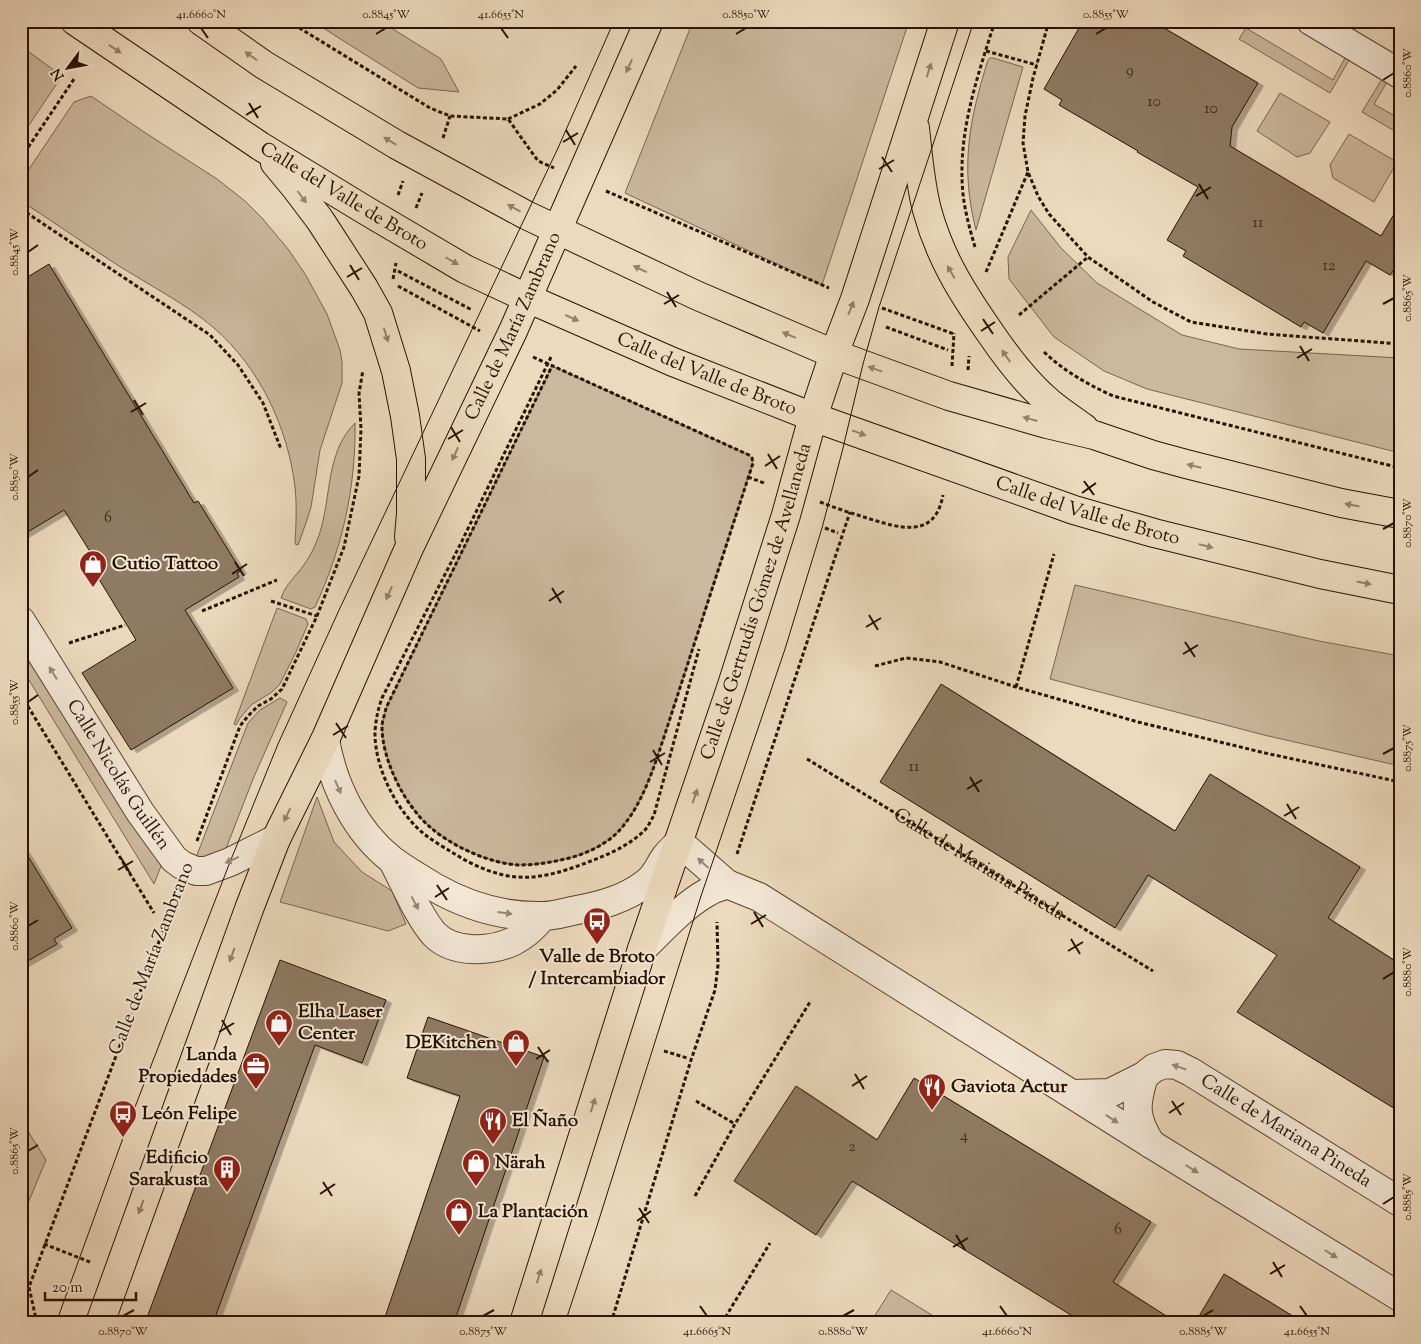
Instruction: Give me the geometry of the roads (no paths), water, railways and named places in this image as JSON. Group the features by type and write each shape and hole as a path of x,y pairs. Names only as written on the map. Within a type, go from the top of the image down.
{"main road":[{"name":"Calle del Valle de Broto","path":"75,21 260,146 465,269 672,362 813,417 953,468 1083,512 1154,533 1320,574 1400,590"},
{"path":"201,21 264,65 397,145 526,215 698,296 834,354 949,396 1047,424 1094,435 1153,455 1341,503 1400,514"},
{"name":"Calle de María Zambrano","path":"100,1323 245,919 276,839 324,740 408,548 527,298 649,21"},
{"name":"Calle de Gertrudis Gómez de Avellaneda","path":"524,1323 642,949 732,685 783,525 813,417 855,299 945,21"},
{"path":"914,116 921,182 930,219 947,266 976,314 1013,366 1050,403 1094,435"},
{"path":"260,146 320,220 378,313 396,372 411,458 411,513 408,548"}],"street":[{"path":"1311,21 1400,74"},
{"name":"Calle Nicolás Guillén","path":"21,621 140,812 174,859 196,871 206,870 230,862 276,839"},
{"path":"324,740 330,767 346,804 376,846 392,860 430,928 440,940 460,948 492,948 516,940 533,928 543,916"},
{"path":"679,842 727,884 759,897 1151,1144 1400,1296"},
{"name":"Calle de Gertrudis Gómez de Avellaneda","path":"392,860 447,894 469,904 495,911 543,916 599,906 629,895 656,874 666,857 679,842"},
{"path":"642,949 701,896 727,884"},
{"path":"629,895 680,899 701,896"},
{"name":"Calle de Mariana Pineda","path":"1073,1094 1110,1093 1144,1076 1154,1068 1164,1064 1177,1065 1400,1202"},
{"path":"1144,1076 1139,1092 1137,1110 1142,1129 1151,1144"}],"tram line":[{"path":"56,1323 123,1138 278,744 340,608 558,148 614,21"},
{"path":"565,1323 701,896 785,649 822,528 879,307 974,21"}],"place":[{"name":"Cutio Tattoo","path":"93,588"},
{"name":"Valle de Broto / Intercambiador","path":"597,945"},
{"name":"Elha Laser Center","path":"279,1047"},
{"name":"DEKitchen","path":"516,1067"},
{"name":"Landa Propiedades","path":"256,1090"},
{"name":"Gaviota Actur","path":"932,1111"},
{"name":"León Felipe","path":"123,1138"},
{"name":"El Ñaño","path":"493,1145"},
{"name":"Närah","path":"476,1187"},
{"name":"Edificio Sarakusta","path":"227,1193"},
{"name":"La Plantación","path":"459,1236"}]}
